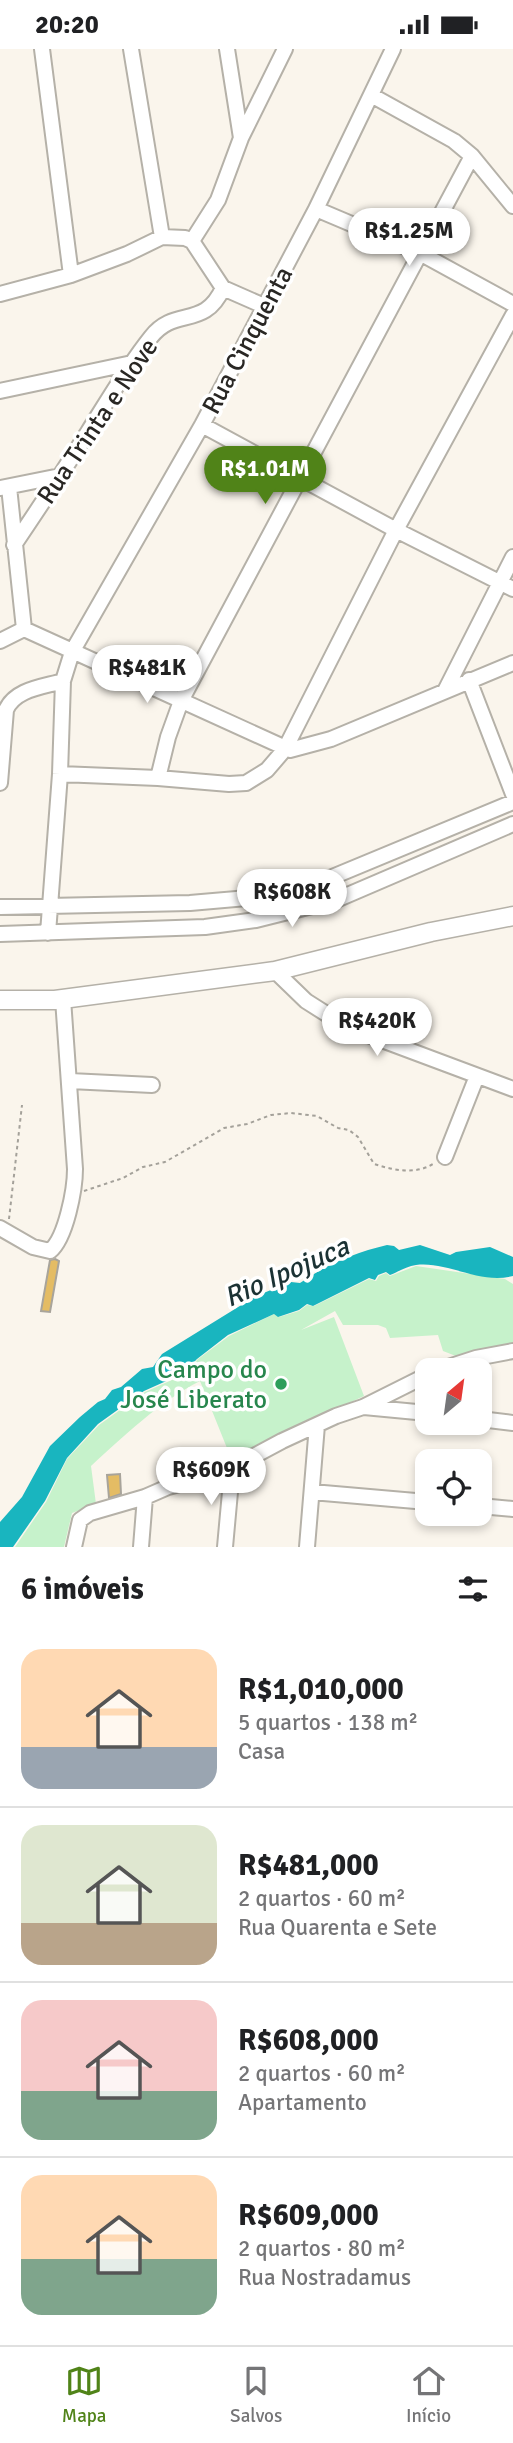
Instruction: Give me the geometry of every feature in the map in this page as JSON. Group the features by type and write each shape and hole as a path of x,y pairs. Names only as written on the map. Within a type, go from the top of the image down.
{"main road":[{"path":"0,1000 64,999 275,971 431,932 513,916"}],"street":[{"path":"41,49 71,275"},
{"path":"131,49 162,237"},
{"path":"227,49 241,138"},
{"path":"192,241 218,199 241,138 285,49"},
{"name":"Rua Cinquenta","path":"48,933 60,774 63,681 72,652 202,425 316,209 393,49"},
{"path":"371,96 453,141 472,156 513,206"},
{"path":"158,778 168,737 181,701 472,156"},
{"path":"316,209 420,253 513,304"},
{"path":"0,294 71,275 127,254 162,237 185,238 192,241 223,288 264,306"},
{"name":"Rua Trinta e Nove","path":"14,545 132,363 161,327 209,310 223,288"},
{"path":"60,774 229,784 246,783 267,770 285,749 396,530 513,315"},
{"path":"0,391 132,363"},
{"path":"202,425 299,479 513,589"},
{"path":"24,629 4,487 60,476"},
{"path":"445,691 513,557"},
{"path":"24,629 285,749 296,750 331,739 513,663"},
{"path":"0,641 24,629"},
{"path":"468,680 513,794"},
{"path":"0,783 9,702 23,692 63,681"},
{"path":"0,907 190,904 259,897 325,880 513,802"},
{"path":"0,934 205,927 256,920 336,900 513,824"},
{"path":"275,971 306,1001 346,1027 513,1089"},
{"path":"4,1231 47,1251 54,1247 73,1193 75,1169 64,999"},
{"path":"445,1157 477,1076"},
{"path":"70,1081 152,1086"},
{"path":"476,1358 513,1351"},
{"path":"74,1547 80,1520 90,1513 145,1497 168,1487 232,1470 252,1457 317,1425 415,1381"},
{"path":"363,1406 415,1412"},
{"path":"492,1420 513,1423"},
{"path":"307,1547 317,1425"},
{"path":"225,1547 232,1470"},
{"path":"312,1492 415,1501"},
{"path":"141,1547 145,1497"},
{"path":"492,1507 513,1509"}],"path":[{"path":"4,1231 22,1105"},
{"path":"73,1193 93,1190 143,1167 165,1162 224,1128 247,1124 271,1115 291,1113 317,1116 338,1128 349,1130 358,1137 374,1164 386,1168 423,1170 445,1157"}],"green space":[{"path":"416,1266 505,1279 513,1284 513,1348 461,1358 443,1351 438,1335 390,1338 386,1328 378,1325 343,1325 335,1311 301,1330 334,1317 364,1396 231,1458 200,1381 156,1409 91,1466 96,1504 72,1513 64,1547 15,1547 46,1502 67,1459 99,1425 145,1392 183,1375 198,1359 229,1336 274,1314 279,1317 299,1311 307,1305 314,1306 369,1279 376,1281 386,1273 390,1276"}],"water":[{"name":"Rio Ipojuca","path":"387,1245 399,1250 420,1245 450,1255 490,1247 513,1257 513,1276 488,1278 440,1266 413,1266 390,1275 386,1272 378,1275 375,1280 369,1278 313,1306 307,1304 299,1310 278,1317 274,1314 228,1335 182,1374 144,1391 98,1424 67,1458 45,1501 13,1547 0,1547 0,1522 22,1497 50,1446 112,1390 121,1387 142,1369 153,1367 162,1354 256,1296 291,1282 300,1283 341,1260"}],"building":[{"path":"50,1260 59,1261 50,1312 41,1311"},
{"path":"120,1474 121,1494 109,1498 107,1475"}],"place":[{"name":"Campo do José Liberato","path":"281,1384"}]}
